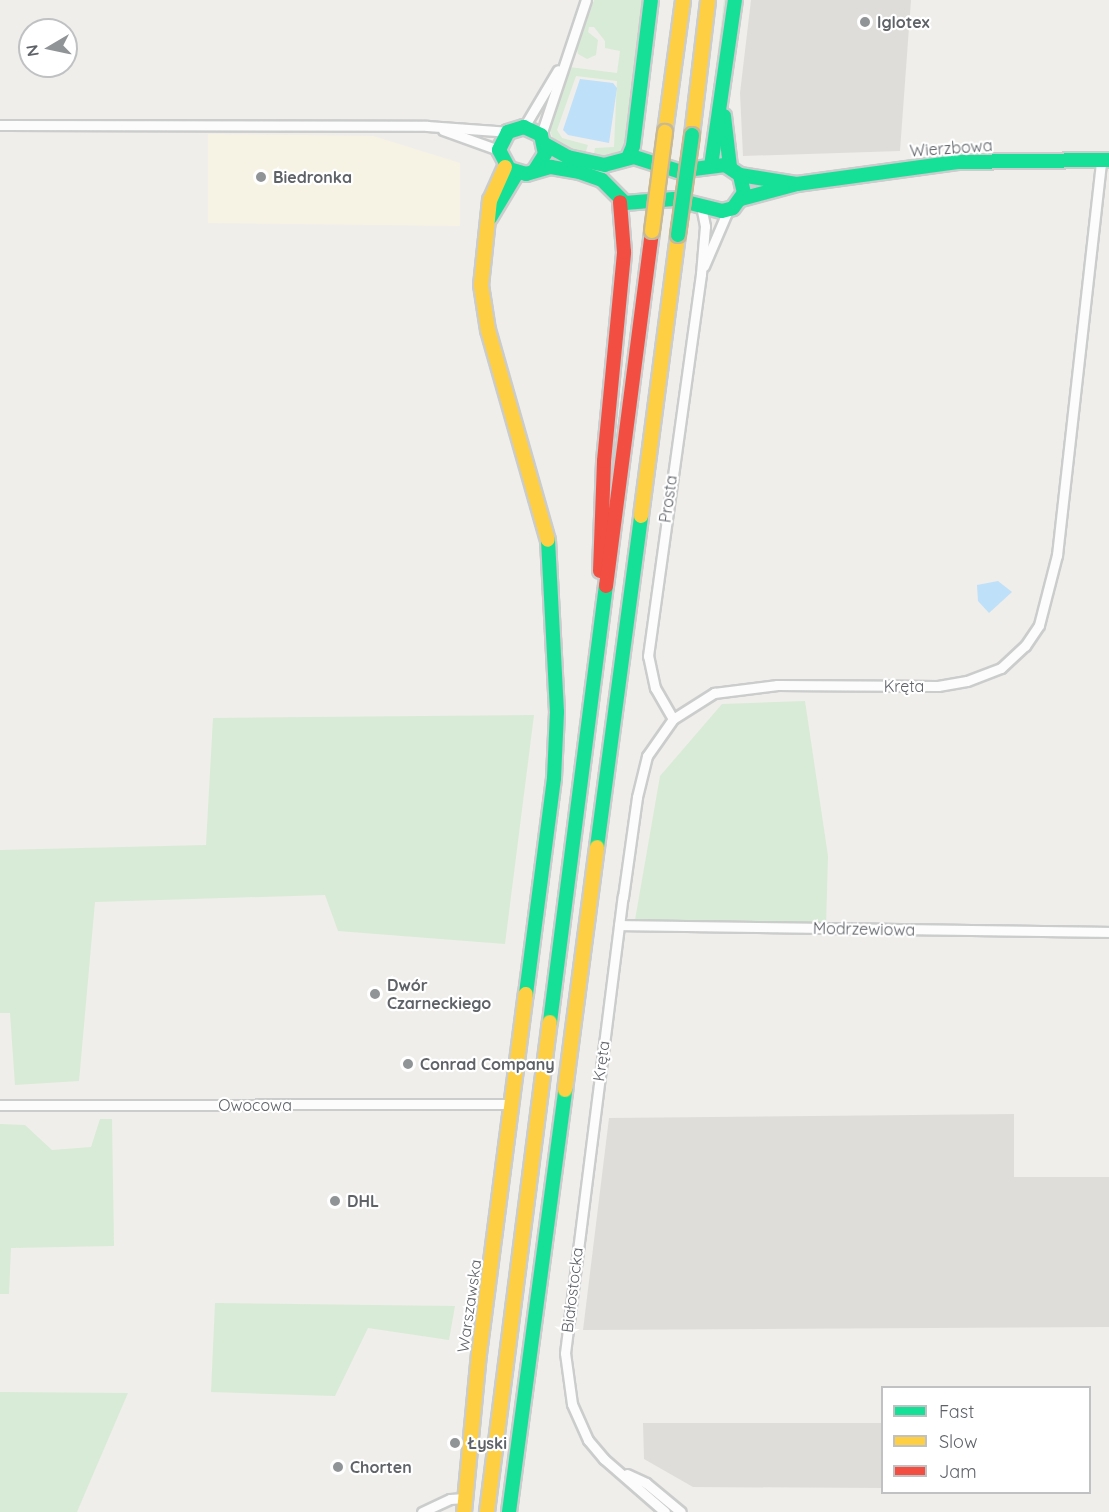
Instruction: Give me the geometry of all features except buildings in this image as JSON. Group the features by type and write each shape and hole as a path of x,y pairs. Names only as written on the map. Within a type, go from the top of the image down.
{"main road":[{"path":"609,187 609,173 633,146 651,0"},
{"path":"670,89 673,0"},
{"path":"487,1512 683,0"},
{"path":"509,1512 709,0"},
{"path":"711,166 723,101 735,0"},
{"path":"620,202 674,199 728,210 741,200 723,101"},
{"path":"535,170 544,159 543,140 524,127 508,132 499,150 511,170 535,170 551,167 570,170 602,180 620,202 624,252 604,461 600,648"},
{"name":"Wierzbowa","path":"543,140 568,157 622,161 678,171 711,166 797,184"},
{"name":"Wierzbowa","path":"741,200 797,184 957,162 1105,160"},
{"name":"Warszawska","path":"464,1505 478,1364 554,778 556,634 545,518 484,312 481,262 495,183 511,170"}],"street":[{"path":"543,140 561,66 586,0"},
{"path":"524,127 561,66"},
{"path":"0,125 435,127 508,132"},
{"path":"435,127 499,150"},
{"name":"Kręta","path":"596,1095 642,771 655,742 673,719 698,700 734,688 938,686 967,681 1001,669 1025,646 1039,625 1057,555 1105,160"},
{"name":"Prosta","path":"673,719 655,688 648,656 701,274 705,226 701,206"},
{"name":"Prosta","path":"701,274 728,210"},
{"name":"Modrzewiowa","path":"619,925 1109,932"},
{"name":"Białostocka","path":"596,1095 565,1353 566,1377 578,1423 594,1448 616,1470 666,1512"},
{"name":"Owocowa","path":"0,1105 511,1104"},
{"name":"Białostocka","path":"616,1470 646,1483 681,1512"},
{"path":"422,1512 450,1499 464,1505"}],"shaded area":[{"path":"751,0 911,0 900,151 743,156 740,93"},
{"path":"208,134 373,136 460,163 460,226 208,223"},
{"path":"1014,1114 1014,1177 1109,1177 1109,1327 583,1330 609,1118"},
{"path":"643,1423 881,1423 881,1488 693,1487 644,1459"}],"green space":[{"path":"594,0 642,0 624,148 615,159 604,160 594,154 595,148 614,147 617,81 576,76 557,130 562,138 588,145 586,151 566,151 555,144 550,131 549,119 569,67 617,73 620,51 605,48 605,41 594,27 589,27 588,32 598,40 596,55 587,59 578,54 577,49"},
{"path":"724,0 728,0 710,148 705,156"},
{"path":"805,701 828,856 826,927 635,920 660,776 722,704"},
{"path":"534,715 505,944 338,931 325,895 95,902 79,1081 15,1085 10,1013 0,1013 0,850 206,845 213,718"},
{"path":"100,1119 112,1119 114,1246 11,1248 9,1294 0,1294 0,1124 25,1125 52,1150 91,1147"},
{"path":"215,1303 455,1306 449,1340 368,1328 335,1396 211,1392"},
{"path":"0,1392 128,1393 77,1512 0,1512"}],"water":[{"path":"580,79 613,83 617,88 609,143 568,135 563,130"},
{"path":"998,581 1012,592 989,613 978,601 977,585"}],"traffic: fast":[{"path":"628,158 633,146 651,0"},
{"path":"711,166 735,0"},
{"path":"724,116 730,167"},
{"path":"535,170 545,154 541,135 524,127 508,132 499,150 509,169 526,174 551,167 579,172 602,180 625,203 674,199 722,211 733,208 744,193 740,175 725,165 678,171 634,157 605,165 568,157 545,144"},
{"path":"678,235 692,135"},
{"path":"741,199 797,184 957,162 1109,160"},
{"path":"490,218 517,173"},
{"path":"740,175 796,184"},
{"path":"597,847 641,516"},
{"path":"526,994 554,778 557,712 548,540"},
{"path":"550,1022 606,586"},
{"path":"509,1512 565,1090"}],"traffic: slow":[{"path":"665,132 683,0"},
{"path":"692,135 708,0"},
{"path":"652,231 665,132"},
{"path":"505,167 490,200 481,285 488,330 548,540"},
{"path":"641,516 678,235"},
{"path":"565,1090 597,847"},
{"path":"464,1512 479,1354 526,994"},
{"path":"487,1512 550,1022"}],"traffic: jam":[{"path":"600,571 604,461 624,252 620,202"},
{"path":"606,586 652,231"}],"place":[{"name":"Iglotex","path":"865,22"},
{"name":"Biedronka","path":"261,177"},
{"name":"Dwór Czarneckiego","path":"375,994"},
{"name":"Conrad Company","path":"408,1064"},
{"name":"DHL","path":"335,1201"},
{"name":"Łyski","path":"455,1443"},
{"name":"Chorten","path":"338,1467"}]}
